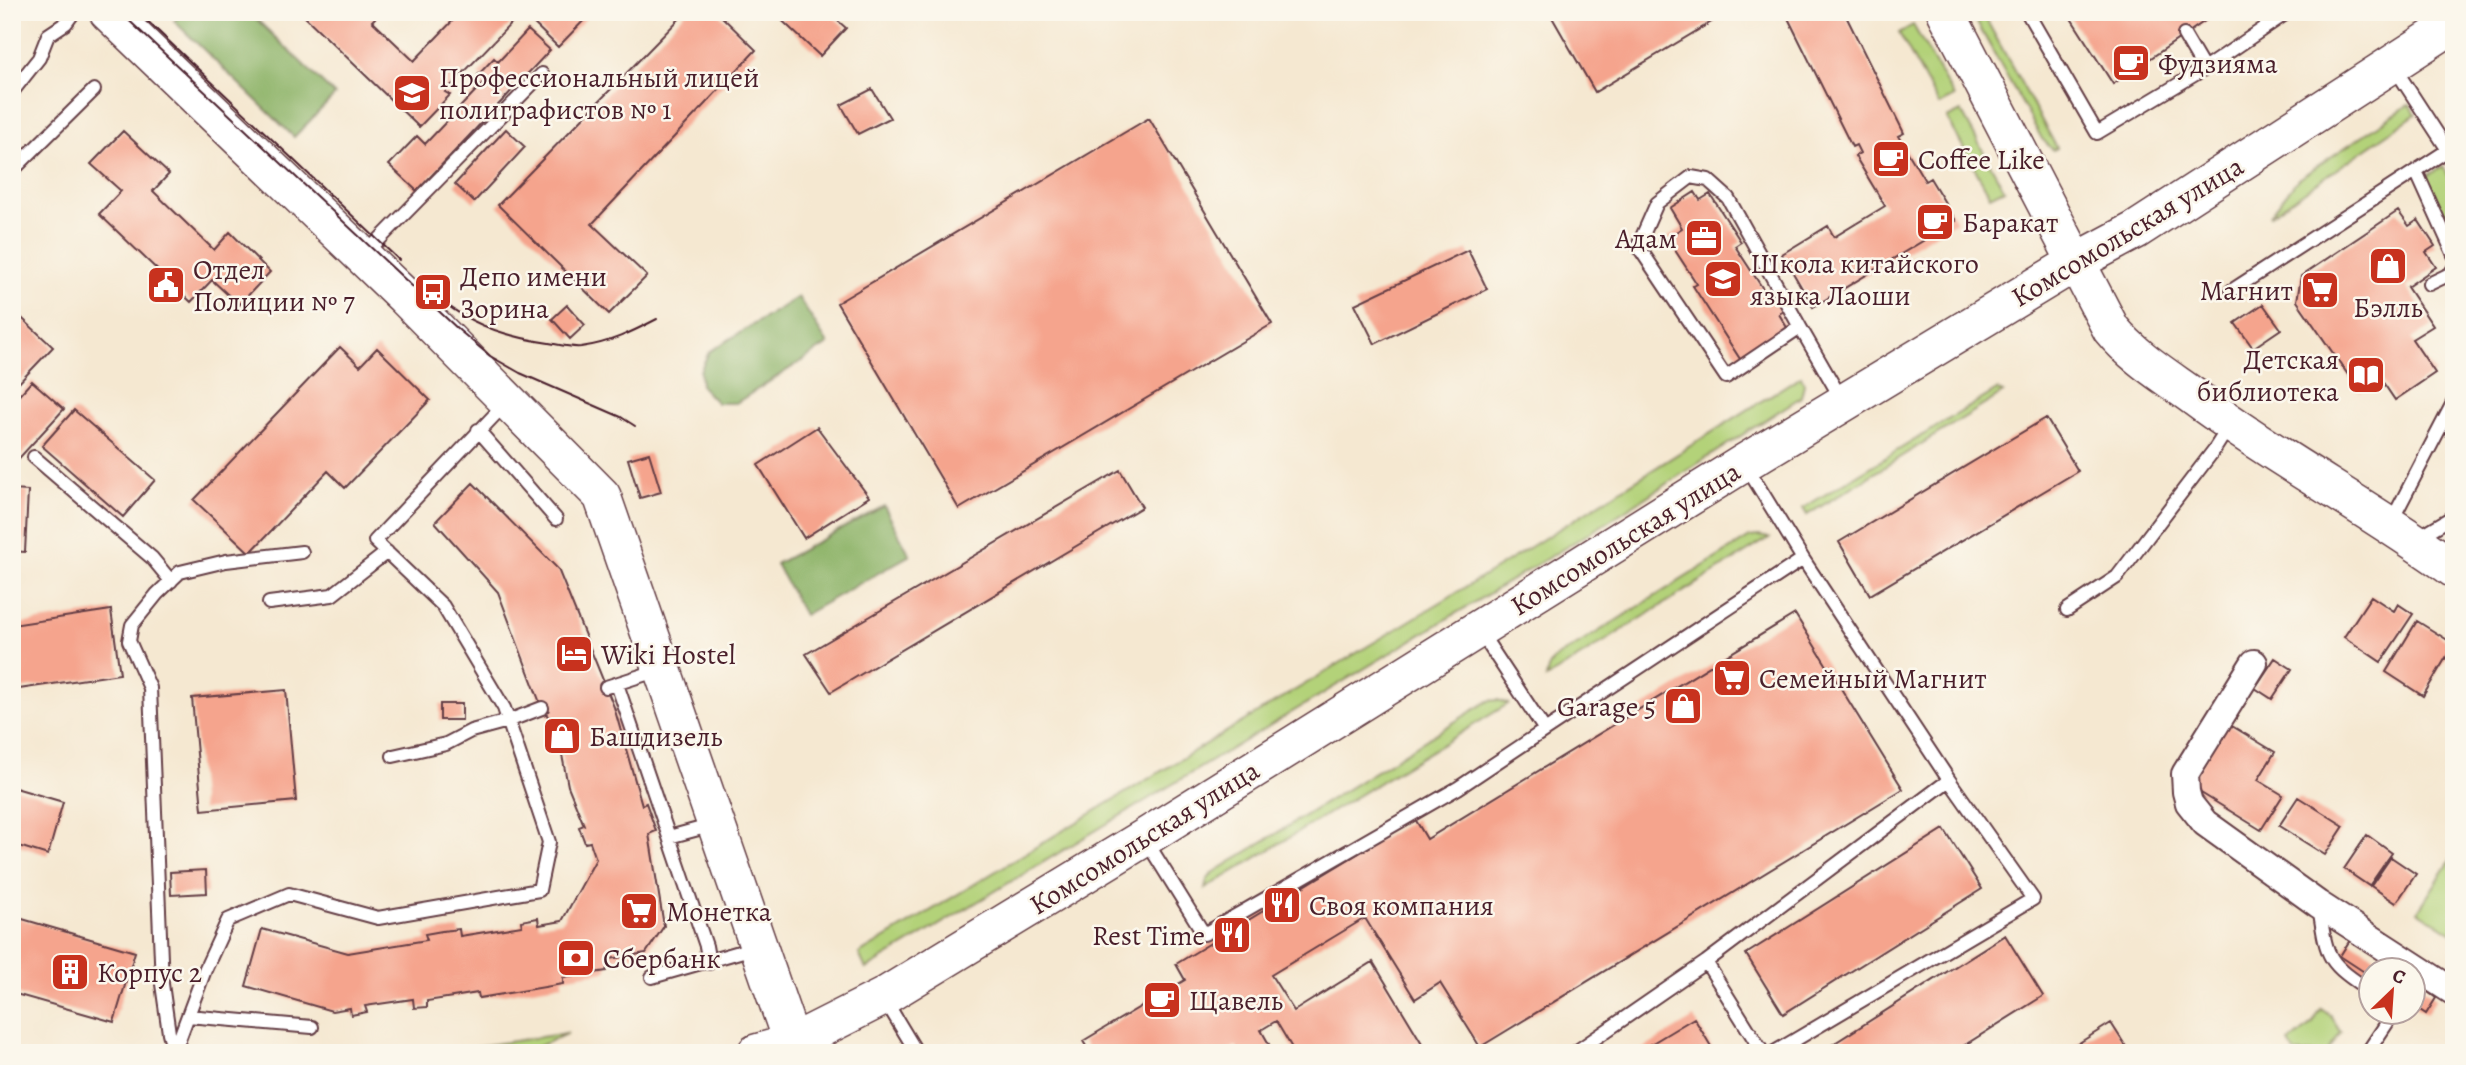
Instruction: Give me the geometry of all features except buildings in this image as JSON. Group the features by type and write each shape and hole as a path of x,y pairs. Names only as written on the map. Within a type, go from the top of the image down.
{"street":[{"path":"108,12 363,256 602,496 793,1048"},
{"path":"1946,12 2112,329 2126,347 2230,424 2402,532 2454,569"},
{"name":"Комсомольская улица","path":"756,1053 793,1048 883,997 1144,838 1744,463 2078,261 2136,230 2454,23"},
{"path":"2254,663 2185,774 2189,803 2205,823 2318,904 2454,992"}],"lane":[{"path":"12,92 39,58 48,35 66,23 74,12"},
{"path":"2027,12 2098,133 2204,69 2288,12"},
{"path":"2185,35 2204,69"},
{"path":"2231,290 2416,171 2452,152 2392,64"},
{"path":"363,256 542,74"},
{"path":"12,171 94,90"},
{"path":"2416,171 2454,255"},
{"path":"1800,327 1726,377 1638,246 1657,203 1691,177 1708,180 1728,198 1844,403"},
{"path":"2429,284 2450,274 2454,268"},
{"path":"174,1052 205,970 228,920 289,894 378,918 539,890 549,842 503,708 443,606 375,541 508,401"},
{"path":"2402,532 2454,401"},
{"path":"2067,610 2117,577 2214,450 2230,424"},
{"path":"478,430 556,519"},
{"path":"34,457 152,558 171,581"},
{"path":"1744,463 1803,559 1949,779 2033,899 1773,1053"},
{"path":"2402,532 2454,516"},
{"path":"174,1052 162,984 150,688 129,642 132,625 180,572 226,561 302,552"},
{"path":"269,603 332,594 387,552"},
{"path":"1144,838 1204,934 1458,788 1803,559"},
{"path":"1479,630 1545,730"},
{"path":"662,670 611,685 669,837 709,962"},
{"path":"393,756 446,744 471,731 542,708"},
{"path":"1574,1053 1706,962 1949,779"},
{"path":"669,837 715,824"},
{"path":"2318,904 2325,943 2332,961 2339,970 2358,983"},
{"path":"652,977 757,947"},
{"path":"1706,962 1763,1053"},
{"path":"883,997 917,1053"},
{"path":"188,1016 312,1027"},
{"path":"2367,1053 2385,1026"}],"green space":[{"path":"182,12 249,12 335,95 294,137 174,21"},
{"path":"1971,12 1982,12 2057,148 2053,150 2042,139"},
{"path":"1913,25 1954,97 1939,105 1899,33"},
{"path":"2410,104 2416,114 2269,216 2298,179"},
{"path":"1961,111 2004,189 1990,196 1947,118"},
{"path":"2443,167 2454,188 2454,232 2424,177"},
{"path":"798,297 828,344 736,403 717,403 701,386 700,371 709,352"},
{"path":"1801,376 1804,384 1801,397 1601,526 866,969 859,954 1502,565"},
{"path":"1997,390 2003,393 1807,515 1803,508"},
{"path":"884,506 910,555 804,615 776,564"},
{"path":"1750,537 1769,538 1546,678 1553,660"},
{"path":"1498,700 1508,704 1205,889 1207,880 1213,873 1488,701"},
{"path":"2454,855 2454,934 2418,911"},
{"path":"2321,1009 2331,1016 2341,1032 2327,1053 2295,1053 2289,1043 2313,1023"},
{"path":"568,1033 531,1050 512,1053 434,1053"}],"tram line":[{"path":"120,12 460,331 490,356 520,373 621,417 635,426"},
{"path":"138,12 399,260"},
{"path":"437,296 461,315 489,328 569,347 611,340 657,319"}],"place":[{"name":"Фудзияма","path":"2131,63"},
{"name":"Профессиональный лицей полиграфистов № 1","path":"412,93"},
{"name":"Coffee Like","path":"1891,159"},
{"name":"Баракат","path":"1935,222"},
{"name":"Адам","path":"1704,238"},
{"name":"Бэлль","path":"2388,266"},
{"name":"Школа китайского языка Лаоши","path":"1723,279"},
{"name":"Отдел Полиции № 7","path":"166,285"},
{"name":"Магнит","path":"2320,290"},
{"name":"Депо имени Зорина","path":"433,292"},
{"name":"Детская библиотека","path":"2366,375"},
{"name":"Wiki Hostel","path":"574,654"},
{"name":"Семейный Магнит","path":"1732,678"},
{"name":"Garage 5","path":"1683,706"},
{"name":"Башдизель","path":"562,736"},
{"name":"Своя компания","path":"1282,905"},
{"name":"Монетка","path":"639,911"},
{"name":"Rest Time","path":"1232,935"},
{"name":"Сбербанк","path":"576,958"},
{"name":"Корпус 2","path":"70,972"},
{"name":"Щавель","path":"1162,1000"}]}
